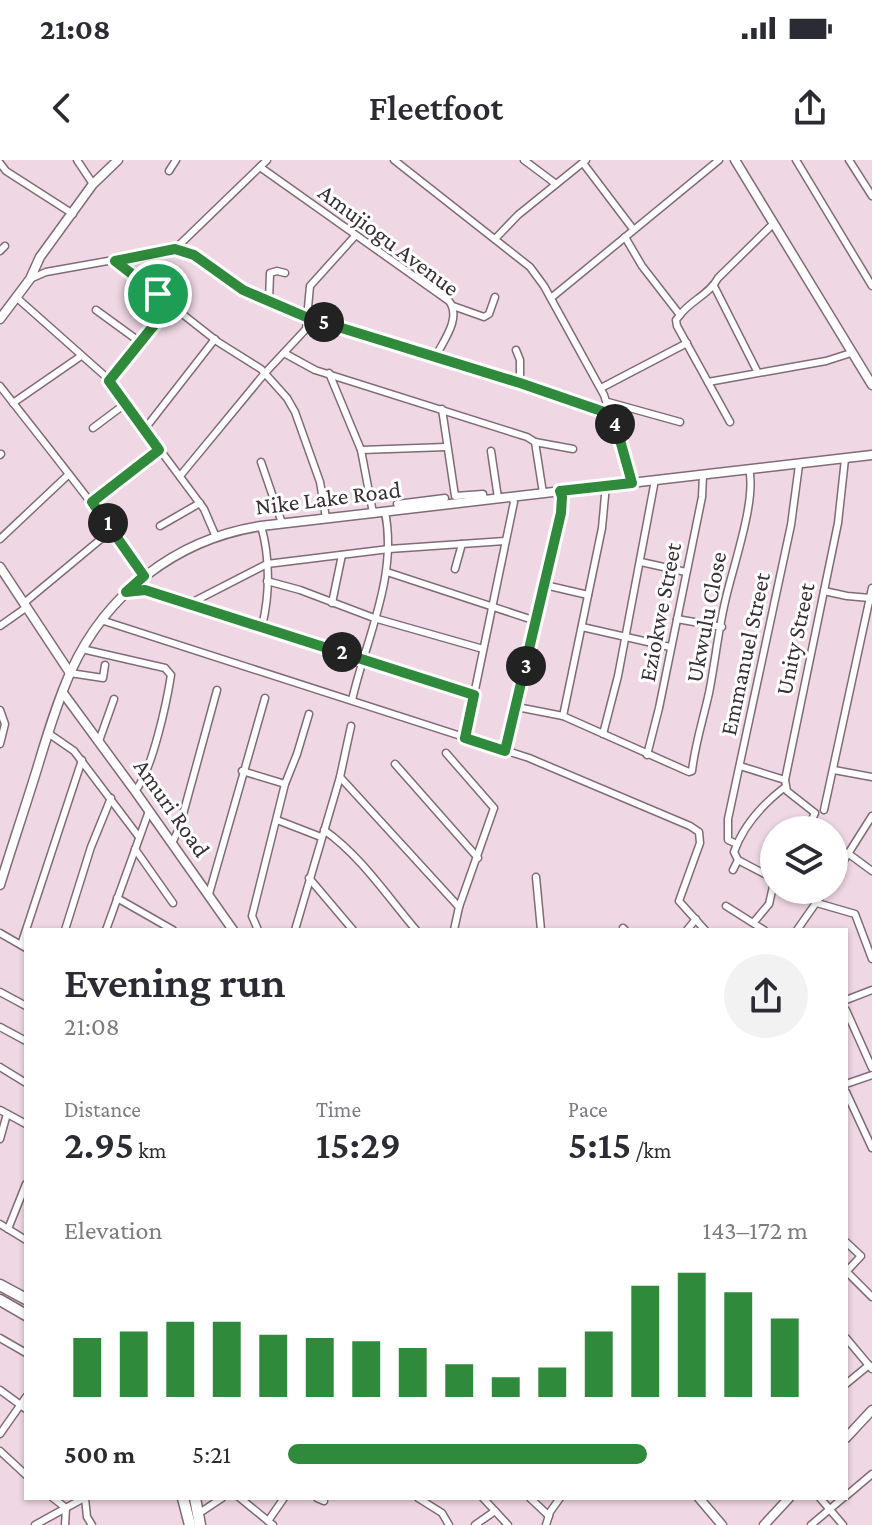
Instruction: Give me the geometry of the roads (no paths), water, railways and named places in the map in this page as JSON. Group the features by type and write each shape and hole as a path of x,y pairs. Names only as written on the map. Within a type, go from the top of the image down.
{"highway":[{"path":"0,1285 24,1298"},
{"path":"0,1300 24,1314"},
{"path":"184,1500 190,1525"},
{"path":"195,1500 199,1520"}],"main road":[{"path":"1,315 30,279 40,257 93,184 118,160"},
{"path":"735,160 851,353 868,369 872,385"},
{"name":"Nike Lake Road","path":"0,885 48,733 57,710 68,702 69,676 82,649 101,620 126,592 177,554 216,537 282,523 385,512 444,501 484,500 872,455"},
{"path":"0,567 69,676"},
{"name":"Amuri Road","path":"68,702 135,791 230,928"},
{"path":"848,1438 872,1412"},
{"path":"705,1500 722,1525"},
{"path":"766,1525 789,1500"}],"street":[{"path":"77,160 93,184"},
{"path":"169,171 176,160"},
{"path":"175,249 267,160"},
{"path":"394,160 530,267 551,298 608,402 632,483"},
{"path":"524,160 556,184"},
{"path":"551,298 719,160"},
{"path":"796,160 872,286"},
{"path":"849,160 872,196"},
{"path":"495,239 518,215 584,162 633,229"},
{"path":"0,163 3,173 73,214"},
{"name":"Amujiogu Avenue","path":"260,167 453,306 455,316 435,358"},
{"path":"730,422 676,320 687,305 714,286 718,278 774,223"},
{"path":"180,476 265,373 306,329 312,282 355,236"},
{"path":"625,237 642,266 680,315"},
{"path":"30,279 46,272 175,249 194,255 243,290 306,317 613,415"},
{"path":"115,261 215,339 265,373 295,412 320,482 326,518"},
{"path":"269,302 270,273 285,273"},
{"path":"714,286 757,371"},
{"path":"16,297 109,381 200,503 216,537"},
{"path":"453,306 484,317 489,314 495,297"},
{"path":"109,381 171,304"},
{"path":"96,310 140,342"},
{"path":"144,430 215,339"},
{"path":"601,388 687,343"},
{"path":"516,350 520,360 520,383"},
{"path":"284,353 315,370 442,409 535,442 573,449"},
{"path":"708,382 826,361 851,353"},
{"path":"13,403 81,356"},
{"path":"328,372 361,450 373,513"},
{"path":"0,386 113,529 144,576"},
{"path":"608,402 680,422"},
{"path":"93,428 125,404"},
{"path":"442,409 455,496"},
{"path":"535,442 543,493"},
{"path":"361,450 446,447"},
{"path":"92,502 159,450"},
{"path":"491,451 498,498"},
{"name":"Unity Street","path":"785,784 838,523 845,459"},
{"path":"261,462 282,523"},
{"name":"Emmanuel Street","path":"737,844 728,840 727,835 791,525 799,465"},
{"name":"Ukwulu Close","path":"647,755 692,771 724,606 751,490 749,469"},
{"path":"0,539 68,475"},
{"name":"Eziokwe Street","path":"647,755 702,497 703,475"},
{"path":"603,734 626,637 655,480"},
{"path":"563,716 605,515 606,485"},
{"path":"505,751 561,513 560,491"},
{"path":"397,504 444,501 455,496 483,494 484,500"},
{"path":"465,738 514,502 511,497"},
{"path":"160,526 200,503"},
{"path":"352,700 387,572 389,549 385,512"},
{"path":"261,526 267,564 262,626"},
{"path":"0,626 113,529"},
{"path":"189,604 267,564 389,549 505,541"},
{"path":"455,569 462,544"},
{"path":"332,603 342,555"},
{"path":"641,562 686,572"},
{"path":"387,572 536,621"},
{"path":"267,581 374,618 483,649"},
{"path":"545,585 588,595"},
{"path":"824,810 868,632 872,589"},
{"path":"126,592 145,590 474,695"},
{"path":"824,591 870,598"},
{"path":"677,619 722,627"},
{"path":"101,620 538,762 683,822 699,832 700,839 679,901 703,928"},
{"path":"582,627 670,647"},
{"path":"82,649 165,668 171,675 151,755 142,782 135,791"},
{"path":"69,676 103,678 105,665"},
{"path":"172,843 179,829 217,690"},
{"path":"209,894 265,698"},
{"path":"99,741 114,699"},
{"path":"517,707 563,716 647,755"},
{"path":"0,710 5,724 0,744"},
{"path":"257,928 252,916 285,784 309,714"},
{"path":"296,928 340,777 351,726"},
{"path":"48,733 56,736 82,760 139,837"},
{"path":"446,753 494,808 454,928"},
{"path":"29,928 82,760"},
{"path":"395,764 478,858"},
{"path":"740,766 785,784 815,813 814,816"},
{"path":"834,770 872,777"},
{"path":"242,771 285,784"},
{"path":"340,777 459,907"},
{"path":"760,872 738,860 734,852 757,813 785,784"},
{"path":"66,928 91,847 111,798"},
{"path":"107,928 149,811"},
{"path":"277,820 322,833 340,842 414,928"},
{"path":"871,821 849,854 872,871"},
{"path":"135,849 173,903"},
{"path":"733,870 738,860"},
{"path":"536,877 541,928"},
{"path":"309,878 351,928"},
{"path":"117,898 170,928"},
{"path":"754,922 769,904"},
{"path":"798,928 816,904"},
{"path":"820,904 855,914 872,959"},
{"path":"726,906 762,928"},
{"path":"689,928 696,919"},
{"path":"0,933 23,947"},
{"path":"848,999 872,990"},
{"path":"0,992 24,1005"},
{"path":"848,1015 872,1068"},
{"path":"0,1027 24,1040"},
{"path":"848,1038 857,1035"},
{"path":"0,1067 24,1082"},
{"path":"848,1083 872,1075"},
{"path":"848,1096 872,1148"},
{"path":"0,1139 4,1112 24,1123"},
{"path":"8,1229 24,1191"},
{"path":"0,1224 24,1239"},
{"path":"848,1244 861,1256 848,1270"},
{"path":"848,1274 872,1297"},
{"path":"0,1338 24,1352"},
{"path":"848,1340 870,1367 848,1383"},
{"path":"0,1390 24,1407 0,1434"},
{"path":"0,1451 24,1473"},
{"path":"848,1494 872,1474"},
{"path":"56,1500 66,1508"},
{"path":"35,1525 81,1500"},
{"path":"85,1500 87,1517 92,1525"},
{"path":"199,1520 220,1500"},
{"path":"242,1500 270,1523 283,1500"},
{"path":"421,1500 442,1513 449,1525"},
{"path":"485,1500 508,1525"},
{"path":"532,1500 549,1516"},
{"path":"546,1525 559,1500"},
{"path":"822,1500 843,1525"},
{"path":"811,1525 841,1500"},
{"path":"65,1525 66,1508"},
{"path":"475,1525 495,1511"}]}
